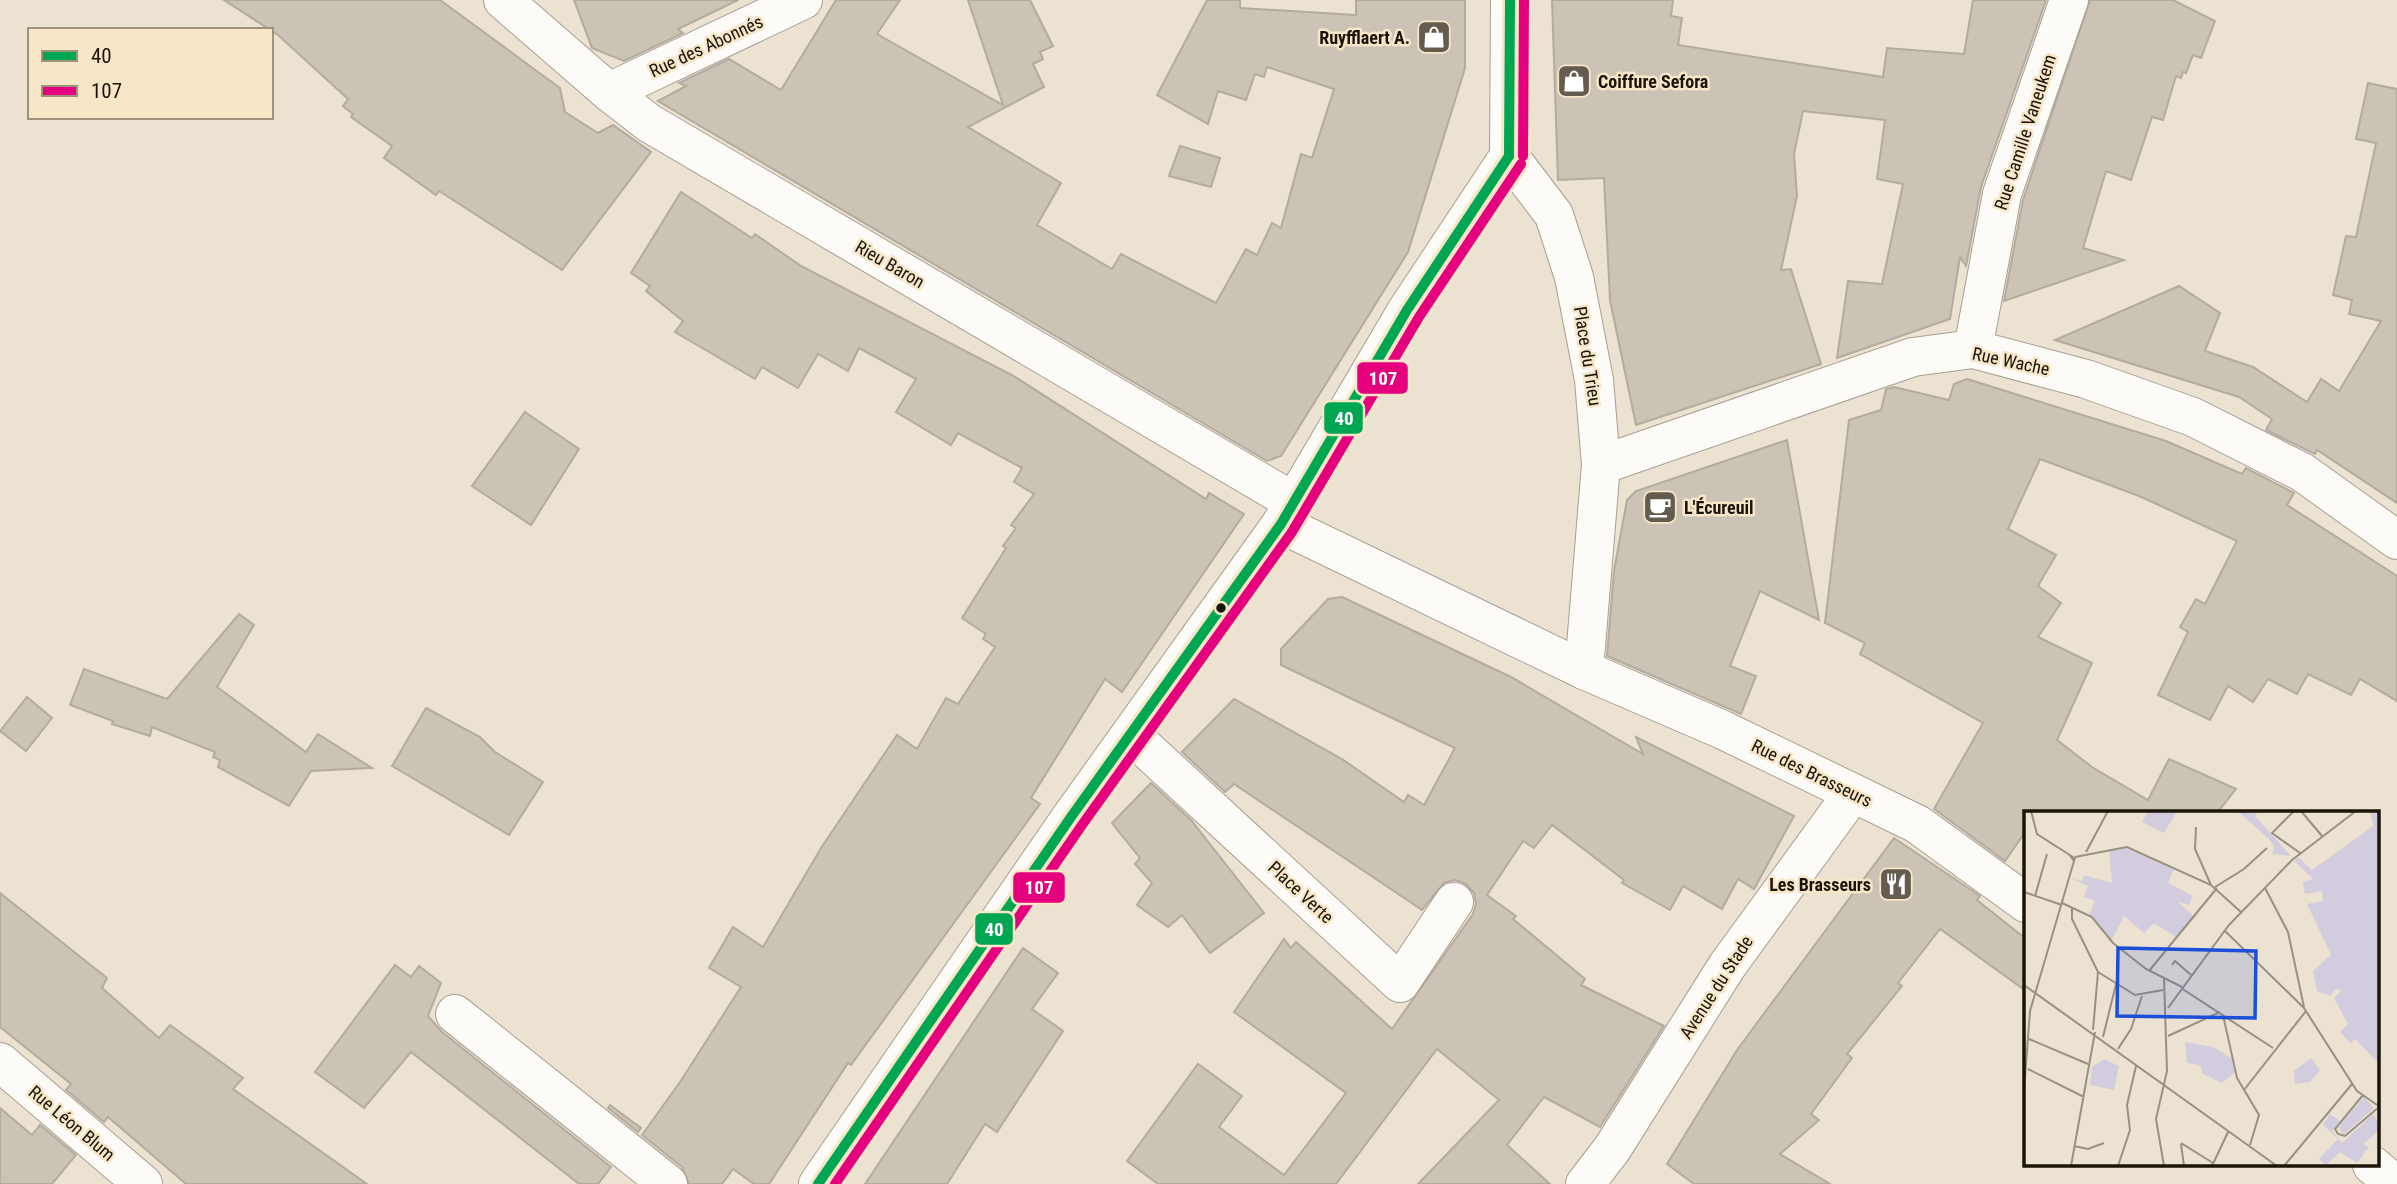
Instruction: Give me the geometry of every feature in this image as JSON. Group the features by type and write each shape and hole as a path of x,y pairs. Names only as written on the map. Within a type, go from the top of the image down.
{"street":[{"name":"Rieu Baron","path":"503,0 609,92 661,130 1287,513"},
{"path":"542,0 553,43"},
{"name":"Rue des Abonnés","path":"609,92 803,0"},
{"path":"818,1184 1071,817 1287,513 1408,310 1509,156 1510,0"},
{"name":"Rue Camille Vaneukem","path":"1973,349 2002,194 2069,0"},
{"name":"Place du Trieu","path":"1509,156 1554,215 1574,277 1594,380 1601,465 1584,670"},
{"name":"Rue Wache","path":"1601,465 1913,357 1973,349 2086,379 2193,417 2302,472 2397,540"},
{"path":"1287,513 1584,670"},
{"name":"Rue des Brasseurs","path":"1584,670 1723,730 1917,824 2024,902"},
{"name":"Place Verte","path":"1130,735 1400,983 1454,902"},
{"name":"Avenue du Stade","path":"1585,1184 1612,1149 1727,966 1853,793"},
{"path":"455,1014 668,1184"},
{"name":"Rue Léon Blum","path":"0,1062 143,1184"},
{"path":"2373,1166 2395,1184"}],"building":[{"path":"224,0 440,0 560,88 565,112 598,133 613,125 651,152 562,270 439,191 436,195 384,158 392,146 351,117 353,114 343,106 348,99 273,32 273,28 267,28"},
{"path":"574,0 738,0 678,29 683,33 624,61 592,48"},
{"path":"836,0 900,0 877,34 1003,105 968,0 1030,0 1053,46 1040,52 1043,59 1033,64 1044,87 968,127 1061,183 1037,225 1112,269 1121,254 1216,303 1246,249 1257,255 1272,223 1281,228 1301,154 1312,158 1334,89 1267,67 1264,77 1255,74 1246,100 1218,91 1208,124 1157,95 1207,0 1240,0 1240,8 1356,15 1356,0 1465,0 1465,68 1408,252 1281,456 1267,461 658,101 686,86 679,83 729,59 781,90"},
{"path":"1552,0 1673,0 1671,16 1682,18 1678,45 1883,77 1887,48 1964,54 1973,0 2046,0 1981,187 1966,266 1960,257 1950,319 1837,358 1848,281 1882,284 1903,184 1877,179 1885,120 1803,111 1794,154 1797,196 1781,270 1791,269 1821,364 1636,425 1610,300 1604,178 1558,180"},
{"path":"2090,0 2173,0 2215,21 2201,58 2193,55 2186,73 2183,72 2181,78 2176,76 2163,120 2152,117 2131,180 2106,171 2083,248 2124,260 2004,301 2023,200"},
{"path":"2368,83 2397,89 2397,503 2317,450 2315,454 2266,430 2272,419 2239,397 2055,340 2179,286 2220,313 2205,351 2253,367 2307,402 2321,379 2339,391 2381,321 2349,314 2352,300 2333,295 2346,236 2356,237 2376,143 2356,139"},
{"path":"1180,146 1220,158 1211,187 1169,176"},
{"path":"681,192 752,238 755,234 801,266 1012,375 1206,499 1209,493 1244,514 1122,692 1105,679 1031,798 1040,804 851,1065 848,1063 769,1184 754,1184 733,1169 722,1184 689,1184 682,1167 642,1135 680,1082 741,987 709,968 733,927 763,947 821,848 897,735 917,749 946,698 958,704 995,647 983,639 986,634 962,618 1006,548 1003,546 1016,528 1011,525 1034,494 1014,482 1022,468 958,433 951,445 896,412 916,379 859,348 848,371 818,354 798,388 762,367 755,379 675,332 683,321 646,291 650,286 631,273"},
{"path":"1967,379 2166,441 2242,474 2246,468 2294,493 2287,505 2397,576 2397,701 2360,679 2351,695 2308,674 2297,694 2268,679 2253,702 2228,686 2210,720 2158,695 2188,632 2180,627 2196,599 2205,604 2237,541 2139,496 2040,459 2008,529 2056,555 2038,586 2061,603 2038,637 2092,663 2057,740 2092,767 2148,800 2169,759 2236,789 2219,811 2024,811 2024,834 2005,861 1934,809 1983,723 1860,654 1865,643 1825,623 1849,420 1881,410 1886,389 1894,387 1949,400 1954,384"},
{"path":"525,412 579,449 531,525 472,486"},
{"path":"1787,440 1819,620 1760,591 1730,666 1756,676 1741,714 1607,656 1614,571 1627,500 1636,491"},
{"path":"1342,597 1511,677 1643,754 1636,737 1794,816 1754,889 1738,879 1722,909 1683,886 1670,910 1622,883 1624,880 1552,825 1534,848 1523,841 1487,895 1516,916 1513,919 1585,979 1581,985 1664,1026 1600,1127 1544,1097 1507,1145 1550,1184 1418,1184 1499,1100 1437,1049 1336,1184 1158,1184 1127,1161 1198,1064 1242,1096 1219,1127 1284,1175 1346,1093 1234,1012 1284,939 1291,948 1296,942 1392,1029 1473,914 1476,904 1474,893 1466,884 1455,880 1444,883 1422,910 1234,784 1225,792 1182,752 1234,699 1342,759 1404,802 1408,795 1424,805 1455,748 1281,665 1281,649 1328,599"},
{"path":"239,614 254,625 217,687 306,752 318,734 372,768 311,771 289,806 218,767 220,760 213,757 215,752 152,727 150,736 112,724 113,721 70,705 84,669 167,699"},
{"path":"27,697 52,718 26,751 0,731"},
{"path":"426,708 480,737 495,752 543,782 509,835 392,766"},
{"path":"1151,783 1191,820 1264,913 1210,953 1182,915 1168,927 1137,905 1152,883 1135,864 1140,858 1112,823"},
{"path":"1894,838 1980,896 1977,900 2024,937 2024,990 1940,929 1898,983 1902,986 1847,1054 1852,1058 1811,1114 1819,1120 1780,1154 1830,1184 1694,1184 1667,1164 1737,1050"},
{"path":"0,893 107,978 102,988 159,1038 170,1025 243,1078 233,1089 367,1184 186,1184 108,1117 104,1122 66,1090 71,1084 0,1027"},
{"path":"1023,948 1058,973 1032,1009 1063,1031 997,1132 985,1124 947,1184 865,1184"},
{"path":"395,965 411,977 419,966 441,983 428,1016 441,1031 611,1167 598,1184 579,1184 411,1052 364,1108 315,1072"},
{"path":"610,1105 641,1128 638,1132 608,1108"},
{"path":"0,1108 32,1135 40,1125 76,1155 52,1184 0,1184"}],"transit line":[{"name":"40","path":"1509,156 1510,0"},
{"name":"107","path":"1523,156 1524,0"},
{"name":"40","path":"818,1184 1071,817 1281,524 1407,310 1509,156"},
{"name":"107","path":"835,1184 1082,825 1292,532 1419,317 1521,164"}],"place":[{"name":"Ruyfflaert A.","path":"1434,37"},
{"name":"Coiffure Sefora","path":"1574,81"},
{"name":"L'Écureuil","path":"1660,507"},
{"name":"Les Brasseurs","path":"1896,884"}]}
